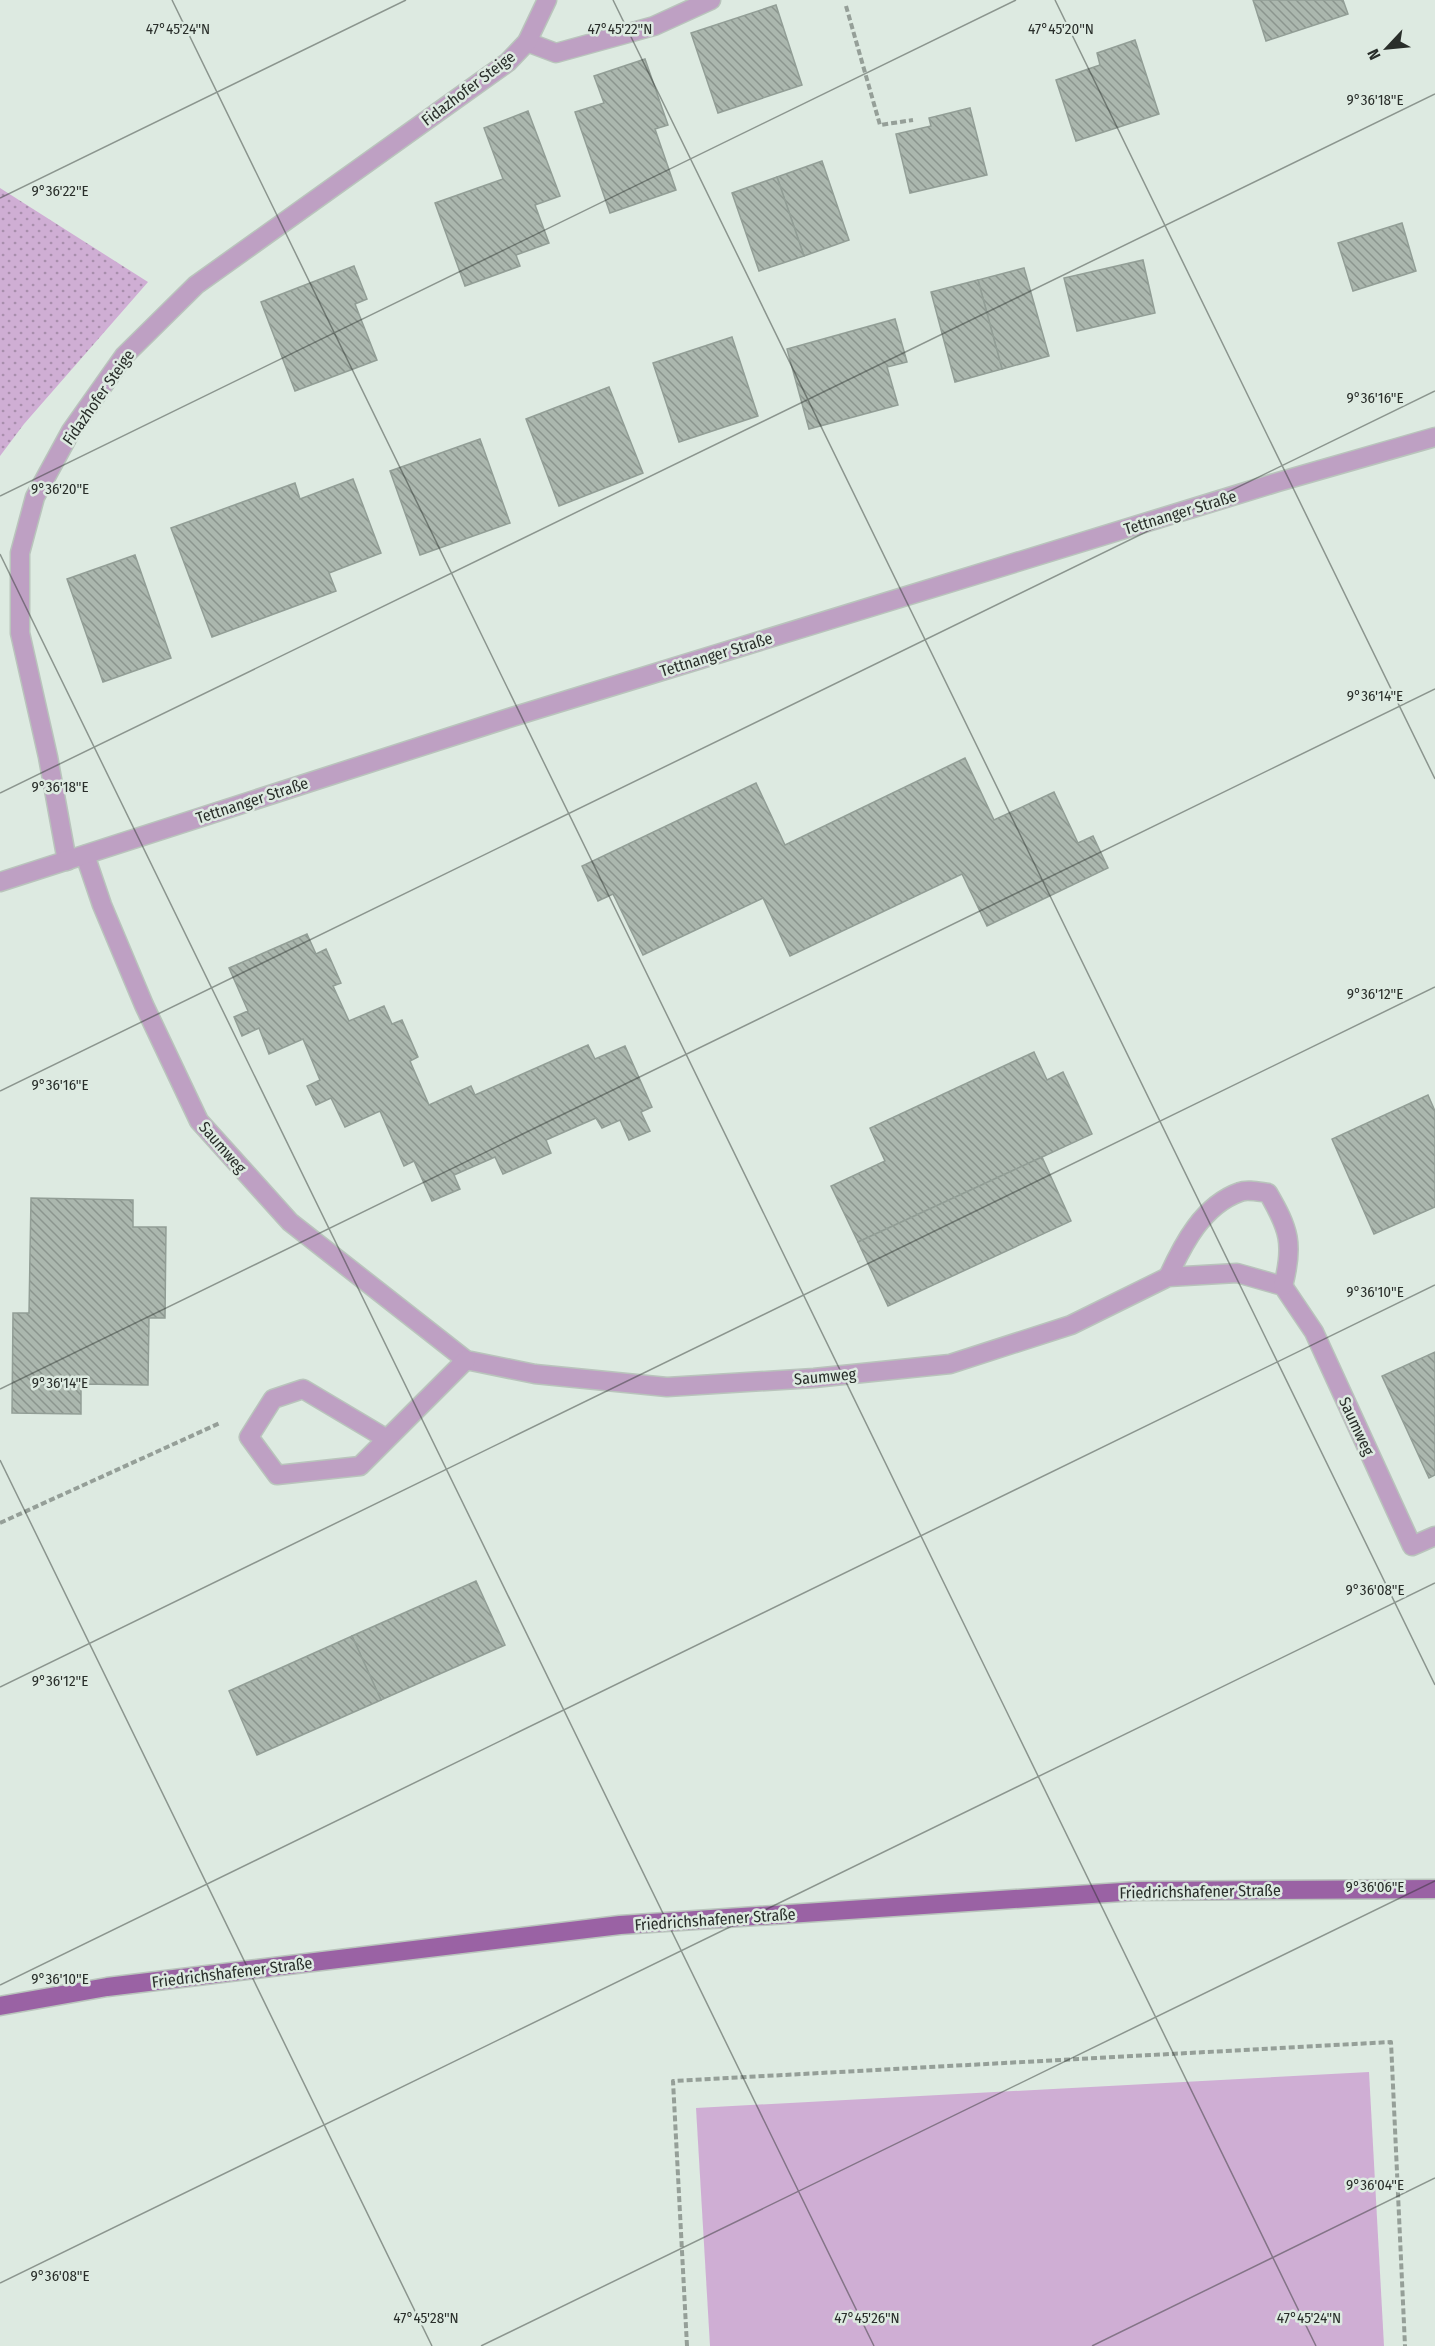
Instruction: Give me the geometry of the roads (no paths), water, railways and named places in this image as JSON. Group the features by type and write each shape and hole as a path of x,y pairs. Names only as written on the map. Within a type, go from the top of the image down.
{"main road":[{"name":"Friedrichshafener Straße","path":"0,2006 107,1987 620,1925 1137,1891 1435,1889"}],"street":[{"name":"Fidazhofer Steige","path":"67,861 48,757 20,633 20,553 35,496 71,431 124,356 196,285 508,62 527,42 547,0"},
{"name":"Fidazhofer Steige","path":"527,42 556,53 654,26 711,0"},
{"name":"Tettnanger Straße","path":"0,882 512,717 1278,482 1435,437"},
{"name":"Saumweg","path":"85,855 102,905 144,1005 199,1121 290,1222 466,1360 535,1374 668,1387 814,1378 950,1364 1071,1325 1168,1277 1237,1272 1283,1286 1314,1332 1412,1546 1435,1536"},
{"path":"1168,1277 1184,1241 1215,1205 1242,1190 1268,1192 1284,1220 1291,1257 1283,1286"},
{"path":"387,1439 303,1389 273,1399 249,1437 277,1475 360,1466 387,1439 466,1360"}]}
